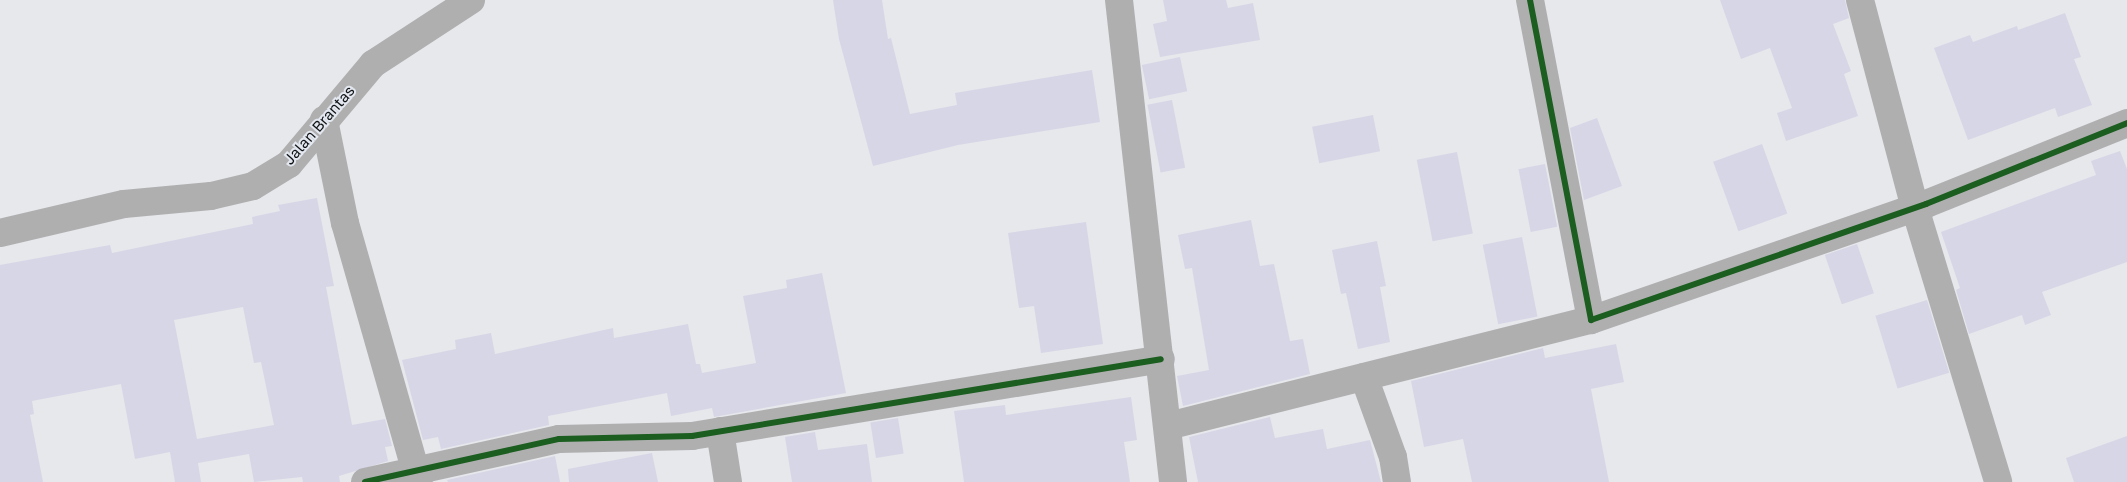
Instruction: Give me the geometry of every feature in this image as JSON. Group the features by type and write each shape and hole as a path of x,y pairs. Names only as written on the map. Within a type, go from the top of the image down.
{"street":[{"name":"Jalan Brantas","path":"0,233 124,204 211,196 253,186 289,164 324,120 373,64 471,0"},
{"path":"1119,0 1161,359 1173,482"},
{"path":"1530,0 1592,320"},
{"path":"1860,0 1915,208 1998,482"},
{"path":"324,120 345,222 417,476"},
{"path":"1168,426 1592,320 1915,208 2127,123"},
{"path":"365,482 417,476 559,439 692,436 1161,359"},
{"path":"1364,377 1393,457 1397,482"},
{"path":"720,431 728,482"}],"building":[{"path":"833,0 882,0 888,39 891,38 910,114 957,105 955,93 1092,70 1100,122 958,145 873,166 839,39"},
{"path":"1163,0 1226,0 1228,8 1253,3 1260,40 1160,57 1153,24 1167,21"},
{"path":"1720,0 1845,0 1849,18 1833,24 1851,71 1844,74 1858,116 1786,141 1777,113 1792,108 1770,48 1741,59"},
{"path":"2065,13 2081,57 2074,59 2092,105 2058,117 2055,108 1968,140 1934,48 1970,35 1973,42 2017,26 2018,30"},
{"path":"1180,57 1187,91 1149,99 1142,65"},
{"path":"1172,100 1185,168 1161,173 1147,105"},
{"path":"1373,115 1380,151 1319,163 1312,127"},
{"path":"1597,118 1622,186 1584,200 1570,128"},
{"path":"1762,144 1787,214 1738,231 1713,162"},
{"path":"2120,151 2127,169 2127,262 2042,292 2051,315 2025,325 2022,315 1969,334 1956,290 1960,288 1941,232 2096,175 2091,161"},
{"path":"1457,152 1473,233 1433,241 1417,160"},
{"path":"1545,164 1557,227 1531,232 1518,169"},
{"path":"317,198 334,286 326,287 352,425 385,419 392,446 385,447 388,461 339,476 340,482 303,482 302,477 254,482 249,454 198,463 201,482 175,482 170,452 135,459 121,384 32,401 34,414 30,415 43,482 0,482 0,265 110,245 112,253 253,224 252,217 280,211 278,205","holes":["243,307 254,363 261,362 274,425 197,439 174,320"]},
{"path":"1251,220 1260,266 1274,264 1290,341 1303,339 1310,374 1183,406 1177,376 1209,370 1192,268 1185,269 1178,235"},
{"path":"1086,222 1103,344 1041,353 1034,306 1019,308 1008,233"},
{"path":"1522,237 1537,317 1498,324 1483,245"},
{"path":"1377,241 1386,286 1380,287 1390,342 1358,349 1346,293 1341,294 1332,250"},
{"path":"1857,244 1874,293 1842,304 1825,255"},
{"path":"822,273 846,393 714,417 712,408 671,416 667,393 548,416 549,425 441,449 438,437 423,440 402,360 456,349 455,340 491,333 495,354 613,328 614,338 688,324 696,364 700,364 702,373 756,363 743,296 787,288 786,280"},
{"path":"1927,300 1949,373 1898,388 1875,316"},
{"path":"1616,344 1624,382 1591,389 1609,482 1472,482 1463,439 1424,447 1411,381 1543,348 1545,358"},
{"path":"1131,397 1137,440 1124,442 1130,482 964,482 954,411 1005,405 1006,415"},
{"path":"1270,417 1275,438 1323,429 1327,449 1370,440 1381,482 1198,482 1189,437"},
{"path":"898,418 904,454 876,458 870,422"},
{"path":"815,432 818,450 867,444 872,482 792,482 785,437"},
{"path":"2127,436 2127,482 2074,482 2066,458"},
{"path":"652,453 658,482 569,482 568,469"},
{"path":"555,456 560,482 448,482 447,480"}],"cycle path":[{"path":"1530,0 1591,320 1926,204 2127,123"},
{"path":"365,482 559,439 692,436 1161,359"}]}
